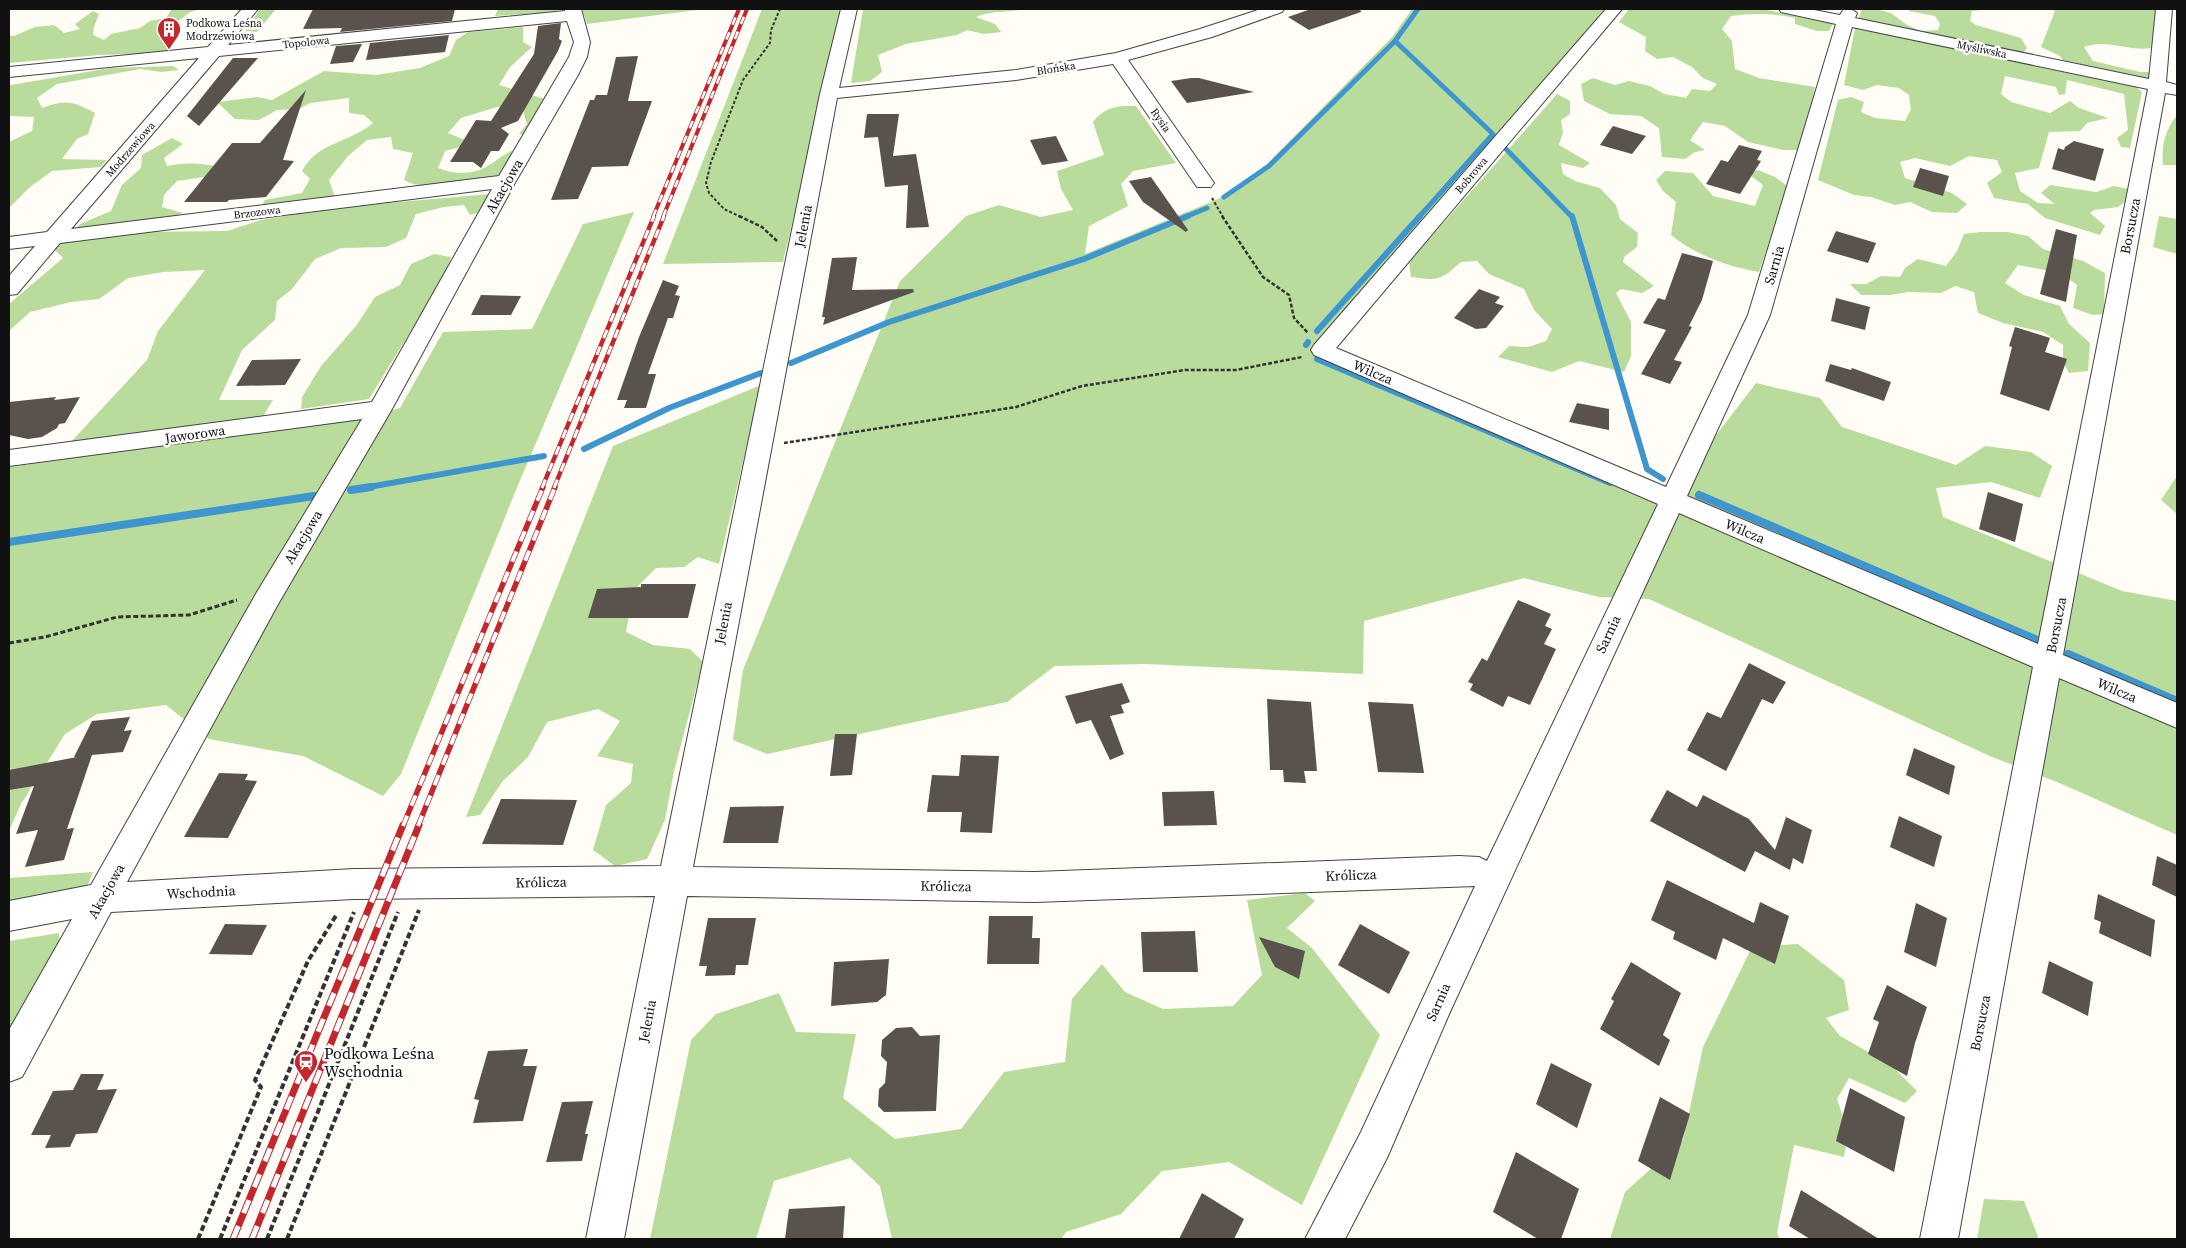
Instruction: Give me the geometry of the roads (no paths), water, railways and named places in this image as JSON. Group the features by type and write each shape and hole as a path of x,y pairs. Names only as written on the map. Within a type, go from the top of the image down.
{"street":[{"name":"Modrzewiowa","path":"9,289 250,9"},
{"name":"Jelenia","path":"605,1239 759,445 780,350 829,94 849,9"},
{"name":"Błońska","path":"829,94 1016,75 1118,58 1206,33 1276,9"},
{"name":"Bobrowa","path":"1326,346 1614,9"},
{"name":"Myśliwska","path":"1788,9 1847,17 2167,88"},
{"name":"Borsucza","path":"1939,1239 2049,661 2167,88 2164,9"},
{"name":"Topolowa","path":"9,72 213,52 573,12"},
{"name":"Akacjowa","path":"9,1064 267,599 380,409 506,181 578,57 582,42 573,12"},
{"name":"Sarnia","path":"1324,1239 1374,1145 1423,1038 1434,1007 1759,316 1847,17"},
{"name":"Rysia","path":"1118,58 1204,183"},
{"name":"Brzozowa","path":"9,242 506,181"},
{"name":"Wilcza","path":"1326,346 1672,499 2177,716"},
{"name":"Jaworowa","path":"9,458 380,409"},
{"name":"Królicza","path":"391,884 674,881 1034,887 1459,871 1479,872 1495,879"},
{"name":"Wschodnia","path":"9,916 102,898 391,884"}],"waterway":[{"path":"1395,41 1418,9"},
{"path":"1224,197 1269,166 1395,41"},
{"path":"1395,41 1493,134 1419,217"},
{"path":"1506,149 1572,217"},
{"path":"1185,217 1207,208"},
{"path":"791,363 889,322 1084,259 1188,216"},
{"path":"1317,331 1420,216"},
{"path":"1572,216 1647,469 1663,479"},
{"path":"1317,359 1610,483"},
{"path":"584,449 669,408 761,373"},
{"path":"363,488 544,456"},
{"path":"351,490 371,487"},
{"path":"1699,495 2035,639"},
{"path":"9,542 314,496"},
{"path":"2068,654 2177,701"}],"railway":[{"path":"653,217 739,9"},
{"path":"663,217 747,9"},
{"path":"542,488 654,216"},
{"path":"554,488 664,216"},
{"path":"403,826 543,487"},
{"path":"418,826 555,487"},
{"path":"233,1239 403,825"},
{"path":"252,1239 419,825"}],"place":[{"name":"Podkowa Leśna Modrzewiowa","path":"169,50"},
{"name":"Podkowa Leśna Wschodnia","path":"306,1083"}]}
